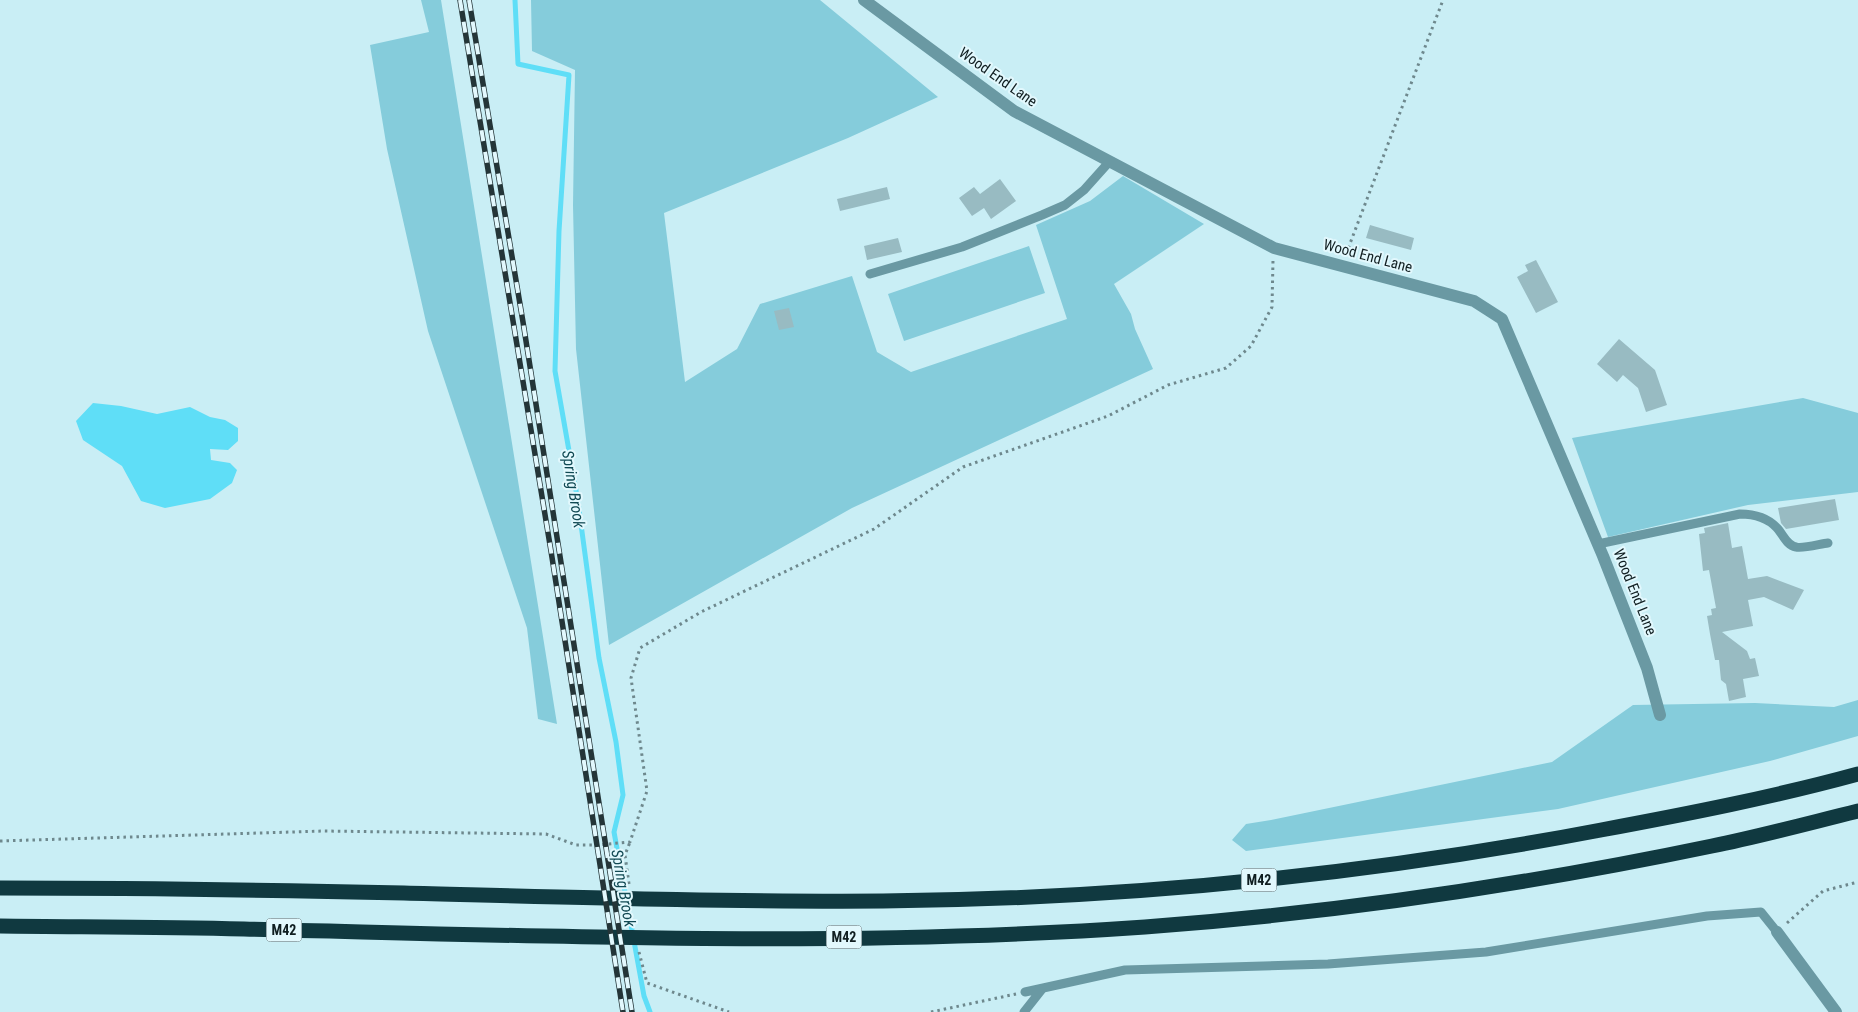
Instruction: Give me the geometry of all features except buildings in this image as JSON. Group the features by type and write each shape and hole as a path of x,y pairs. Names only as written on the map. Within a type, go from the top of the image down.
{"highway":[{"name":"M42","path":"0,888 376,893 651,900 884,901 992,898 1143,890 1362,869 1501,849 1752,799 1858,774"},
{"name":"M42","path":"0,926 238,929 664,940 1024,934 1144,927 1266,917 1465,891 1595,869 1717,845 1858,811"}],"street":[{"name":"Wood End Lane","path":"864,0 1014,110 1274,248 1474,301 1502,319 1598,544 1647,668 1660,715"},
{"path":"1777,932 1836,1012"}],"lane":[{"path":"870,274 962,247 1064,205 1084,190 1110,161"},
{"path":"1598,544 1740,514 1750,514 1764,518 1777,528 1788,543 1796,548 1828,543"},
{"path":"1025,992 1125,970 1328,964 1486,952 1707,916 1760,912 1777,932"},
{"path":"1024,1012 1043,988"}],"path":[{"path":"1342,267 1443,0"},
{"path":"0,841 324,831 546,834 576,845 630,842 647,791 631,678 640,648 701,612 874,529 963,467 1108,416 1168,385 1226,368 1251,346 1272,307 1274,248"},
{"path":"1777,932 1823,891 1858,882"},
{"path":"647,983 729,1012"},
{"path":"931,1012 1025,992"}],"shaded area":[{"path":"421,0 441,0 557,724 538,719 527,628 428,331 387,149 370,45 429,32"},
{"path":"531,0 820,0 938,97 848,138 664,213 685,382 737,349 760,304 852,276 877,352 911,372 1067,319 1036,225 1090,201 1123,176 1204,224 1114,284 1131,314 1135,329 1153,369 852,508 609,645 576,349 573,205 575,70 532,51"},
{"path":"1029,246 1045,293 904,341 888,294"},
{"path":"1803,398 1858,413 1858,492 1748,505 1608,537 1572,438"},
{"path":"93,403 121,406 157,414 190,407 210,417 225,420 238,428 238,441 228,450 210,449 211,460 230,463 237,470 232,483 210,499 165,508 141,501 122,466 83,440 76,421"},
{"path":"1858,700 1858,736 1770,761 1558,809 1246,851 1232,840 1246,824 1552,762 1633,705 1755,703 1834,707"}],"waterway":[{"name":"Spring Brook","path":"515,0 518,64 569,75 559,231 555,371 578,502 599,658 616,742 623,795 614,832 644,996 650,1012"}],"railway":[{"path":"460,0 551,551 623,1012"},
{"path":"469,0 523,322 632,1012"}]}
